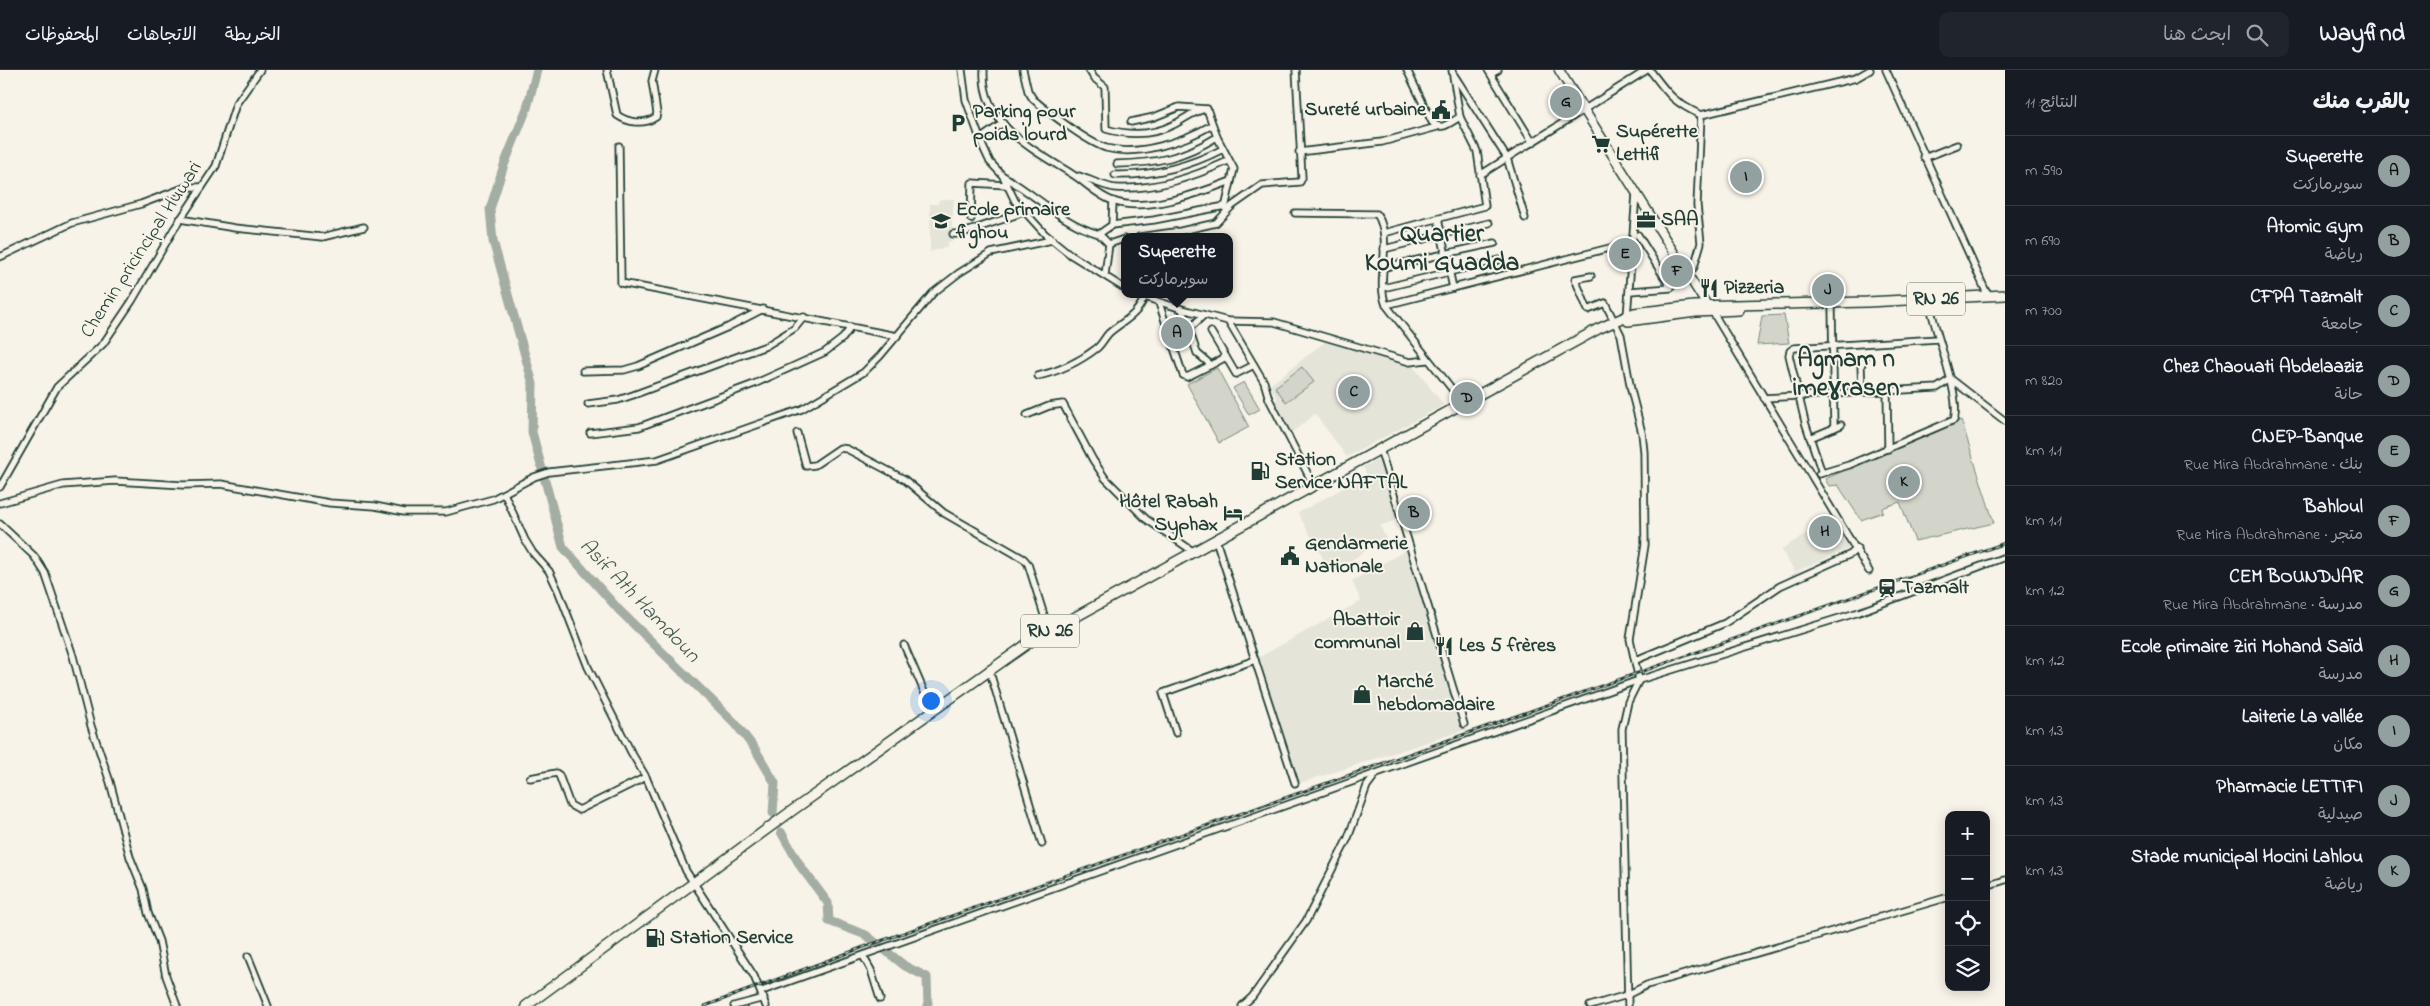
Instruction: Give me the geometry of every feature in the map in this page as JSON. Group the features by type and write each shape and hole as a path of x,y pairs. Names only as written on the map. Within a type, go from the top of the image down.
{"main road":[{"path":"1559,70 1710,308"},
{"name":"RN 26","path":"526,1006 932,710 988,670 1049,631 1598,329 1634,314 1710,308 1929,300 2005,295"},
{"name":"RN 26","path":"1615,322 1710,308 1832,307 1866,302"}],"street":[{"name":"Chemin pricincipal Huwari","path":"0,487 57,387 109,336 132,301 180,219 221,155 222,142 236,104 260,70"},
{"path":"607,70 617,115 630,122 644,122 656,117 652,81 655,70"},
{"path":"962,70 966,100 990,162 1003,176 1023,187 1084,230 1099,234 1109,244"},
{"path":"984,70 985,92 1003,123 1033,150 1113,201 1136,204 1175,200 1230,180"},
{"path":"1023,70 1028,91 1033,99 1085,136 1108,148 1155,146 1184,139 1212,125"},
{"path":"1089,70 1094,78 1105,87 1106,129 1124,134 1150,133 1173,125 1198,110 1207,109"},
{"path":"1162,233 1216,223 1232,206 1262,185 1300,182 1302,178 1298,152 1296,70"},
{"path":"1407,70 1432,122 1437,127"},
{"path":"1414,70 1414,83"},
{"path":"1498,70 1489,72 1533,143"},
{"path":"1480,175 1648,70 1669,96 1679,105 1701,115 1856,78 1870,70"},
{"path":"1886,70 1924,158 1938,184 1988,296"},
{"path":"1384,233 1485,206 1477,151 1460,117 1452,72"},
{"path":"1452,72 1507,158 1525,218"},
{"path":"1131,122 1154,117 1179,107 1207,109"},
{"path":"1207,109 1217,137 1228,161 1234,169 1230,180 1224,215"},
{"path":"1688,274 1694,267 1701,243 1697,205 1701,115"},
{"path":"1298,152 1382,142 1443,127 1460,117"},
{"path":"980,139 1003,123"},
{"path":"1117,164 1165,160 1196,150 1217,137"},
{"path":"1924,158 1957,145"},
{"path":"619,146 621,283 897,336"},
{"path":"1115,175 1143,174 1176,169 1223,150"},
{"path":"1073,174 1114,188 1145,186 1180,180 1228,161"},
{"path":"1003,176 1006,185 1024,212 1052,240 1071,255 1121,286"},
{"path":"971,219 972,183 1006,185"},
{"path":"0,257 72,223 142,204 186,187 202,187"},
{"path":"1627,317 1636,193"},
{"path":"1112,224 1113,201"},
{"path":"1099,234 1112,224 1171,217 1225,206"},
{"path":"953,234 960,234 1024,212"},
{"path":"1295,213 1377,214 1384,233 1385,267 1383,288 1386,305 1427,360 1463,403"},
{"path":"180,219 235,228 322,237 364,227"},
{"path":"1438,219 1452,288"},
{"path":"1384,249 1489,223"},
{"path":"1630,291 1671,288 1638,235"},
{"path":"0,503 63,485 115,481 183,485 221,484 330,503 375,506 404,512 446,512 493,499 534,477 550,472 657,460 802,409 864,372 933,293 959,273 990,253 1052,240"},
{"path":"1109,244 1121,240"},
{"path":"1386,305 1633,242"},
{"path":"1385,267 1495,243"},
{"path":"1105,275 1109,244"},
{"path":"1383,288 1499,260"},
{"path":"1591,276 1575,279 1588,310 1606,303 1622,335 1631,390 1642,433 1644,452 1645,545 1630,639 1639,680 1628,702 1622,729 1628,1006"},
{"path":"1038,376 1067,367 1098,348 1108,334 1130,319 1140,308 1144,298 1182,310 1228,321 1274,322 1410,362 1427,360"},
{"path":"1814,478 1822,473 1849,465 1954,420 1956,414 1951,379 1938,340 1929,300"},
{"path":"1159,302 1183,375 1187,377 1226,357"},
{"path":"1832,307 1834,428"},
{"path":"1710,308 1857,548 1869,571"},
{"path":"583,371 624,370 638,366 728,327 763,309"},
{"path":"1182,310 1197,353 1211,365"},
{"path":"1189,329 1204,315"},
{"path":"588,404 618,400 766,346 794,328 804,317"},
{"path":"1228,321 1264,382 1269,400 1314,486"},
{"path":"590,433 639,427 754,384 825,352 843,338 851,326"},
{"path":"1211,332 1236,374 1254,365"},
{"path":"1822,473 1810,438 1789,355 1790,351 1794,348 1938,340"},
{"path":"1862,392 1861,366 1864,359"},
{"path":"1764,398 1937,388 1951,379"},
{"path":"1951,379 2005,421"},
{"path":"1887,391 1888,449"},
{"path":"1027,415 1048,406 1063,404 1093,460 1105,478 1146,519 1194,552"},
{"path":"1810,438 1841,425"},
{"path":"797,433 806,466 816,465 840,448 847,449 897,475 944,513 1024,559 1028,564 1049,631"},
{"path":"1380,449 1464,724"},
{"path":"504,493 534,554 549,570 588,667 631,752 646,776 673,845 686,871 762,991 766,1006"},
{"path":"0,524 34,556 46,573 72,656 91,726 110,782 130,857 143,889 148,913 159,941 166,976 177,1006"},
{"path":"1216,540 1295,783"},
{"path":"1636,660 1725,623 1780,586 1851,554 1857,548"},
{"path":"762,991 1639,680 1859,612 2005,557"},
{"path":"904,645 932,710"},
{"path":"1176,733 1163,693 1255,660"},
{"path":"988,670 1042,844"},
{"path":"530,778 556,773 559,775 570,805 579,810 646,776"},
{"path":"1242,1006 1252,996 1306,921 1348,838 1363,793 1376,774"},
{"path":"1990,885 2005,880"},
{"path":"1590,1006 1627,995 1647,985 1945,898"},
{"path":"248,956 268,1006"},
{"path":"863,956 871,970 880,999"},
{"path":"734,1006 764,998"}],"shaded area":[{"name":"Ecole primaire fighou","path":"939,199 954,199 951,237 953,240 947,243 948,246 930,252 930,204 938,204"},
{"path":"1784,315 1789,343 1757,345 1762,316"},
{"path":"1326,341 1413,366 1444,405 1347,457 1315,414 1290,434 1274,401 1277,399 1270,385"},
{"path":"1302,367 1314,382 1286,402 1275,387"},
{"path":"1217,368 1249,427 1219,443 1187,384"},
{"path":"1244,382 1260,409 1249,415 1233,388"},
{"path":"1961,420 1994,523 1915,541 1900,502 1882,508 1883,512 1861,520 1838,485 1829,486 1825,479"},
{"path":"1379,459 1398,519 1380,526 1386,538 1331,573 1298,513 1367,475 1363,467"},
{"path":"1833,518 1849,545 1848,549 1795,572 1782,551 1783,548"},
{"name":"Marché hebdomadaire","path":"1406,550 1468,729 1297,784 1256,659 1361,601 1352,581"}],"waterway":[{"name":"Asif Ath Hamdoun","path":"537,70 527,108 504,165 490,209 493,241 533,384 532,432 563,547 619,610 735,723 755,749 775,783 773,813"},
{"name":"Asif Ath Hamdoun","path":"781,832 801,867 828,903 829,921 866,935 905,966 927,977 928,1006"}],"railway":[{"path":"705,1006 861,948 2005,543"}],"place":[{"name":"CEM BOUNDJAR","path":"1566,102"},
{"name":"Sureté urbaine","path":"1441,110"},
{"name":"Parking pour poids lourd","path":"958,123"},
{"name":"Supérette Lettifi","path":"1601,144"},
{"name":"Laiterie La vallée","path":"1746,177"},
{"name":"SAA","path":"1646,220"},
{"name":"Ecole primaire fighou","path":"941,221"},
{"name":"CNEP-Banque","path":"1625,254"},
{"name":"Bahloul","path":"1677,271"},
{"name":"Pizzeria","path":"1709,288"},
{"name":"Pharmacie LETTIFI","path":"1828,290"},
{"name":"Superette","path":"1177,333"},
{"name":"CFPA Tazmalt","path":"1354,392"},
{"name":"Chez Chaouati Abdelaaziz","path":"1467,398"},
{"name":"Station Service NAFTAL","path":"1260,471"},
{"name":"Stade municipal Hocini Lahlou","path":"1904,482"},
{"name":"Hôtel Rabah Syphax","path":"1233,513"},
{"name":"Atomic Gym","path":"1414,513"},
{"name":"Ecole primaire Ziri Mohand Saïd","path":"1825,532"},
{"name":"Gendarmerie Nationale","path":"1290,556"},
{"name":"Tazmalt","path":"1887,588"},
{"name":"Abattoir communal","path":"1415,631"},
{"name":"Les 5 frères","path":"1444,646"},
{"name":"Marché hebdomadaire","path":"1362,694"},
{"name":"Station Service","path":"655,938"}],"district":[{"name":"Quartier Koumi Guadda","path":"1442,250"},
{"name":"Agmam n imeɣrasen","path":"1846,374"}]}
